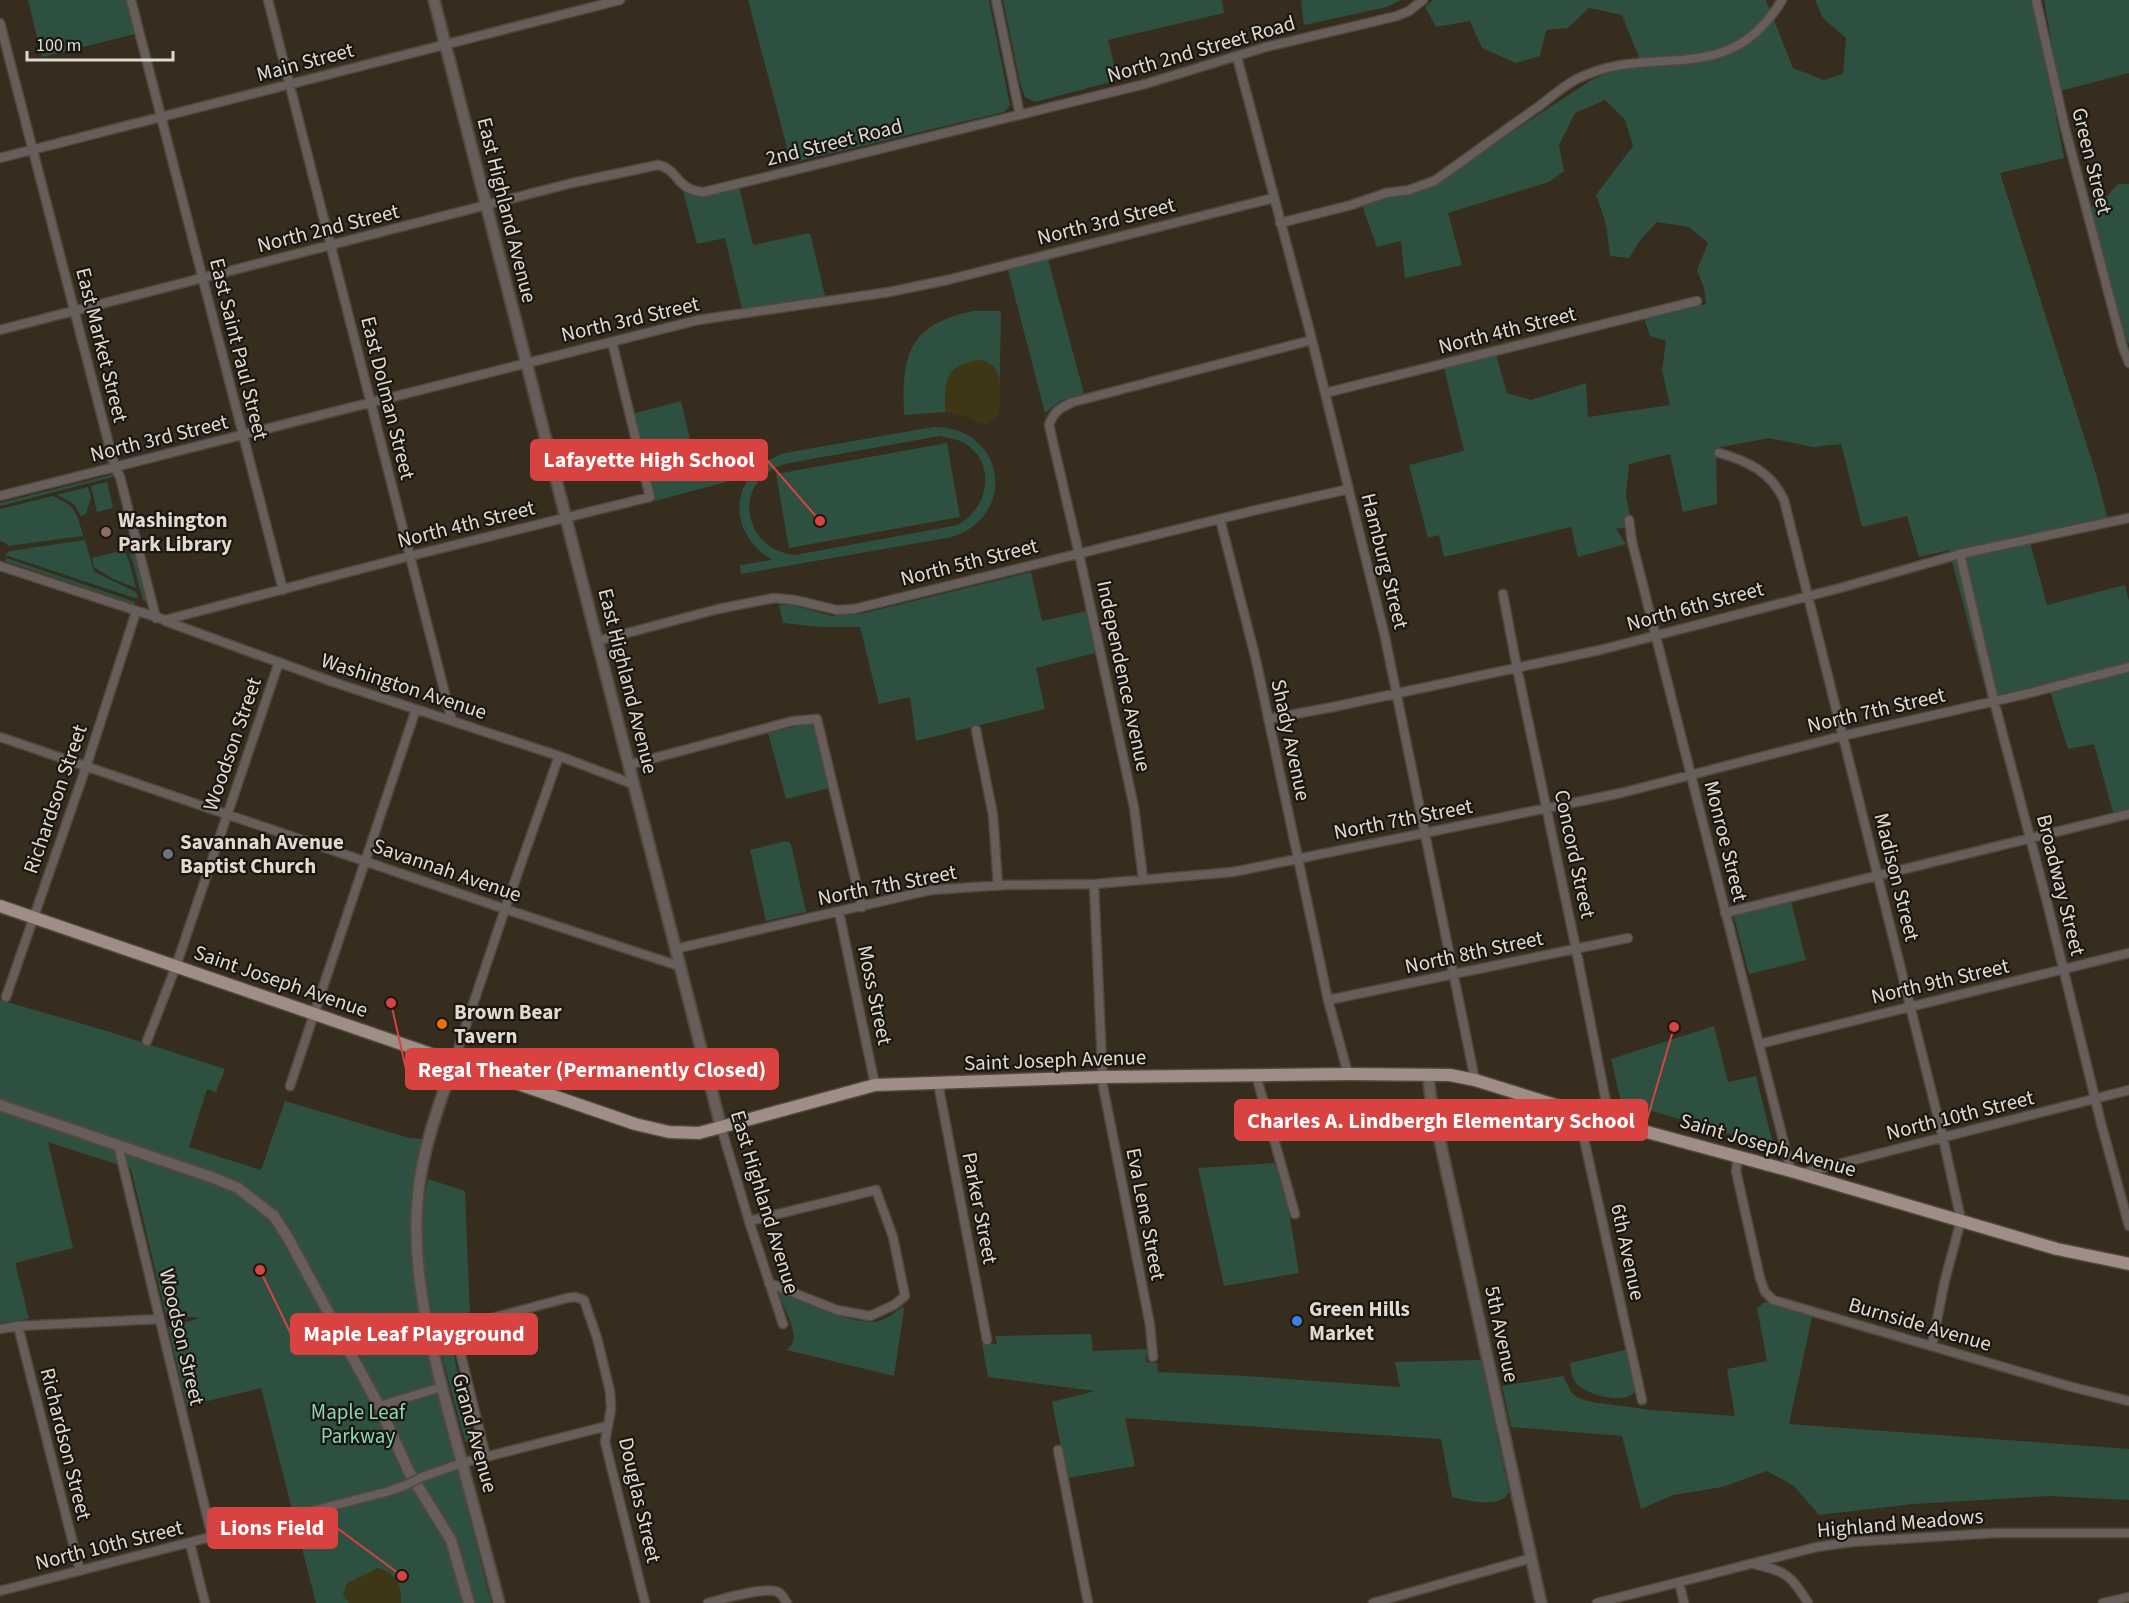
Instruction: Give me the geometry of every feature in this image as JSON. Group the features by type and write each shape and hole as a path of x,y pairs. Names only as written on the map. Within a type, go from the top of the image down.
{"main road":[{"name":"Saint Joseph Avenue","path":"0,906 635,1124 685,1134 699,1133 875,1085 1102,1077 1428,1074 1475,1080 1610,1122 1795,1172 2057,1249 2129,1264"}],"street":[{"name":"East Saint Paul Street","path":"131,0 283,590"},
{"name":"East Dolman Street","path":"268,0 452,721"},
{"name":"East Highland Avenue","path":"434,0 721,1127 783,1324"},
{"name":"Main Street","path":"0,158 620,0"},
{"path":"996,0 1020,115"},
{"name":"North 2nd Street Road","path":"1020,115 1146,84 1266,47 1397,16 1409,11 1423,0"},
{"path":"1280,223 1351,206 1434,181 1575,81 1605,67 1705,58 1741,45 1773,16 1782,0"},
{"name":"Green Street","path":"2036,0 2071,151 2123,348 2129,363"},
{"name":"East Market Street","path":"0,23 114,468 120,477 160,619"},
{"name":"Hamburg Street","path":"1237,57 1312,340 1385,637 1475,1080"},
{"name":"2nd Street Road","path":"665,166 686,188 693,192 704,192 1020,115"},
{"name":"North 2nd Street","path":"0,330 572,183 658,165 665,166"},
{"name":"North 3rd Street","path":"0,496 698,320 889,292 947,280 1273,198"},
{"name":"North 4th Street","path":"1325,393 1697,301"},
{"name":"Independence Avenue","path":"1143,879 1134,807 1049,425 1053,414 1060,407 1073,402 1312,340"},
{"name":"North 4th Street","path":"160,619 650,497 612,342"},
{"name":"Madison Street","path":"1719,453 1734,457 1761,471 1776,484 1784,500 1943,1137 1961,1220 1944,1284 1932,1346"},
{"name":"North 5th Street","path":"597,641 718,609 774,598 795,600 837,610 854,609 1349,489"},
{"name":"North 6th Street","path":"1268,719 1333,708 1600,650 1960,554 2129,518"},
{"name":"Shady Avenue","path":"1220,519 1256,660 1328,1000 1348,1074"},
{"name":"Monroe Street","path":"1629,520 1632,542 1725,913 1795,1172"},
{"name":"Broadway Street","path":"1960,554 1994,701 2064,970 2094,1099 2129,1224"},
{"path":"0,566 160,619"},
{"name":"Concord Street","path":"1503,594 1610,1122"},
{"name":"Richardson Street","path":"6,997 86,767 136,612"},
{"name":"Washington Avenue","path":"160,619 279,662 559,756 633,784"},
{"name":"Woodson Street","path":"147,1041 176,966 279,662"},
{"name":"North 7th Street","path":"675,949 931,890 998,885 1094,884 1233,872 1548,809 2129,667"},
{"path":"290,1086 416,709"},
{"path":"628,765 793,721 817,719 862,907"},
{"path":"976,730 993,815 998,885"},
{"name":"Savannah Avenue","path":"0,737 365,862 679,966"},
{"path":"454,1061 559,756"},
{"path":"1725,913 2129,814"},
{"name":"Eva Lene Street","path":"1094,884 1102,1077 1150,1325 1153,1357"},
{"name":"Moss Street","path":"839,912 875,1085"},
{"name":"North 8th Street","path":"1328,1000 1628,938"},
{"name":"North 9th Street","path":"1759,1044 2129,953"},
{"name":"Grand Avenue","path":"454,1061 429,1137 420,1179 417,1222 421,1298 499,1603"},
{"name":"5th Avenue","path":"1428,1074 1431,1100 1541,1603"},
{"path":"1256,1076 1294,1214"},
{"name":"Parker Street","path":"938,1083 987,1340"},
{"name":"North 10th Street","path":"1795,1172 2129,1090"},
{"path":"0,1105 238,1188 274,1216 315,1284 379,1406 409,1473 452,1540 469,1603"},
{"name":"6th Avenue","path":"1578,1112 1642,1400"},
{"name":"Woodson Street","path":"118,1145 212,1536"},
{"name":"Burnside Avenue","path":"1738,1156 1736,1171 1760,1278 1765,1292 1773,1300 2129,1401"},
{"path":"749,1221 876,1190 893,1237 906,1296 894,1305 870,1316 837,1310 769,1283"},
{"name":"Douglas Street","path":"486,1457 457,1339 458,1327 567,1298 575,1297 584,1300 597,1338 610,1391 611,1409 605,1442 645,1603"},
{"path":"0,1329 18,1326 160,1319"},
{"name":"Richardson Street","path":"18,1326 80,1571"},
{"path":"379,1406 442,1387"},
{"name":"North 10th Street","path":"0,1591 386,1492 462,1462 607,1426"},
{"path":"1058,1450 1088,1603"},
{"name":"Highland Meadows","path":"1597,1603 1817,1547 1851,1542 1995,1533 2129,1533"},
{"path":"190,1543 206,1603"},
{"path":"1373,1603 1399,1599 1532,1558"},
{"path":"1751,1564 1778,1570 1793,1579 1808,1603"},
{"path":"1679,1582 1684,1603"},
{"path":"708,1603 754,1592 776,1591 787,1603"},
{"path":"2103,1603 2129,1597"}],"green space":[{"path":"28,0 126,0 135,34 42,57"},
{"path":"748,0 989,0 1010,105 1004,112 791,163"},
{"path":"1003,0 1222,0 1224,13 1108,40 1118,80 1035,102 1025,97 1020,83"},
{"path":"1301,0 1401,0 1387,7 1304,25"},
{"path":"1433,0 1766,0 1793,68 1824,80 1843,74 1846,38 1823,18 1815,0 2034,0 2064,158 2000,173 2096,474 2109,523 2030,542 2047,605 2125,585 2129,601 2129,818 2122,820 2113,812 2094,744 2068,749 2050,691 1990,706 1949,550 1919,557 1907,516 1862,527 1841,444 1813,447 1769,438 1716,448 1717,504 1683,512 1670,454 1629,464 1626,496 1632,526 1616,529 1626,544 1578,557 1571,527 1444,557 1439,535 1428,538 1409,465 1464,451 1444,368 1496,355 1507,393 1531,400 1586,383 1588,417 1670,405 1662,371 1666,341 1650,336 1644,318 1706,304 1704,288 1697,270 1708,243 1689,227 1657,222 1641,239 1629,258 1610,256 1606,224 1596,195 1633,146 1625,120 1605,100 1575,113 1559,145 1564,171 1549,182 1448,213 1462,265 1405,278 1401,241 1377,247 1362,205 1452,171 1593,79 1640,60 1622,15 1589,8 1568,28 1546,30 1540,56 1516,63 1482,48 1470,21 1436,27 1425,7"},
{"path":"2044,0 2129,0 2129,73 2060,91"},
{"path":"2118,184 2129,184 2129,344 2087,208 2100,204"},
{"path":"739,187 753,245 810,233 825,296 742,309 725,238 697,244 683,191 703,195"},
{"path":"1048,259 1084,394 1060,401 1045,413 1008,270"},
{"path":"973,311 1001,311 999,416 987,424 945,412 904,415 905,375 913,345 922,334 935,325 951,317"},
{"path":"681,401 693,452 720,446 726,482 655,501 632,414"},
{"path":"933,427 957,431 976,441 988,456 995,473 994,492 987,510 973,526 952,537 741,574 740,565 772,560 756,547 745,531 740,517 743,490 749,478 758,468 770,459 785,453","holes":["940,436 966,444 976,453 985,475 982,498 976,509 958,525 795,555 777,550 763,540 754,527 750,512 751,497 757,483 770,471 789,463"]},
{"path":"947,443 960,517 789,548 776,474"},
{"path":"111,475 116,476 0,506 0,503"},
{"path":"107,482 113,508 97,512 91,486"},
{"path":"88,487 91,498 86,514 81,516 74,504 57,495"},
{"path":"53,496 67,503 74,511 83,536 8,546 0,541 0,509"},
{"path":"85,540 94,572 136,592 138,599 5,555 10,551"},
{"path":"124,550 136,588 111,578 94,567 92,558"},
{"path":"129,553 137,556 148,602 143,601"},
{"path":"6,558 135,602 134,604 5,561"},
{"path":"1031,572 1042,621 1087,611 1095,653 1036,668 1045,709 916,741 910,697 879,704 860,627 821,627 783,623 779,605 793,605 832,616 860,614"},
{"path":"812,725 815,730 829,788 786,799 768,733"},
{"path":"786,841 792,848 806,912 766,921 750,850"},
{"path":"1791,901 1806,960 1749,974 1734,917 1738,914"},
{"name":"Maple Leaf Parkway","path":"0,1000 225,1069 216,1092 207,1089 189,1147 261,1170 285,1101 409,1138 421,1139 423,1143 412,1204 411,1234 418,1310 491,1603 316,1603 261,1388 187,1406 168,1327 201,1318 166,1315 131,1169 48,1142 73,1248 15,1263 29,1319 0,1323"},
{"path":"1714,1026 1728,1082 1756,1076 1773,1144 1768,1145 1621,1102 1611,1059"},
{"path":"1275,1163 1289,1211 1299,1273 1224,1286 1198,1168"},
{"path":"428,1179 465,1191 470,1316 449,1321 447,1325 473,1440 469,1444 465,1441 439,1344 426,1278 423,1245"},
{"path":"776,1291 842,1317 869,1322 882,1320 903,1306 894,1376 787,1350 793,1342 793,1330"},
{"path":"1765,1302 1812,1317 1789,1424 2129,1449 2129,1500 2050,1496 1913,1504 1819,1515 1794,1486 1767,1471 1722,1487 1673,1495 1641,1509 1622,1436 1511,1427 1502,1386 1563,1376 1571,1392 1578,1398 1592,1402 1651,1410 1735,1416 1727,1369 1767,1361 1757,1308"},
{"path":"1091,1334 1093,1351 1147,1349 1146,1362 1157,1363 1158,1372 1400,1387 1395,1362 1481,1360 1509,1492 1505,1498 1491,1502 1452,1497 1441,1439 1125,1418 1135,1466 1067,1478 1052,1402 1095,1391 988,1377 982,1344 997,1344 995,1336"},
{"path":"1629,1349 1636,1387 1627,1397 1600,1396 1583,1389 1574,1381 1570,1363"}],"sand":[{"path":"979,360 988,362 994,367 999,381 999,416 987,424 945,412 945,392 949,376 959,366"},
{"path":"378,1568 393,1576 399,1586 401,1603 349,1603 343,1594 347,1583"}],"place":[{"name":"Lafayette High School","path":"820,521"},
{"name":"Washington Park Library","path":"106,532"},
{"name":"Savannah Avenue Baptist Church","path":"168,854"},
{"name":"Regal Theater (Permanently Closed)","path":"391,1003"},
{"name":"Brown Bear Tavern","path":"442,1024"},
{"name":"Charles A. Lindbergh Elementary School","path":"1674,1027"},
{"name":"Maple Leaf Playground","path":"260,1270"},
{"name":"Green Hills Market","path":"1297,1321"},
{"name":"Lions Field","path":"402,1576"}]}
